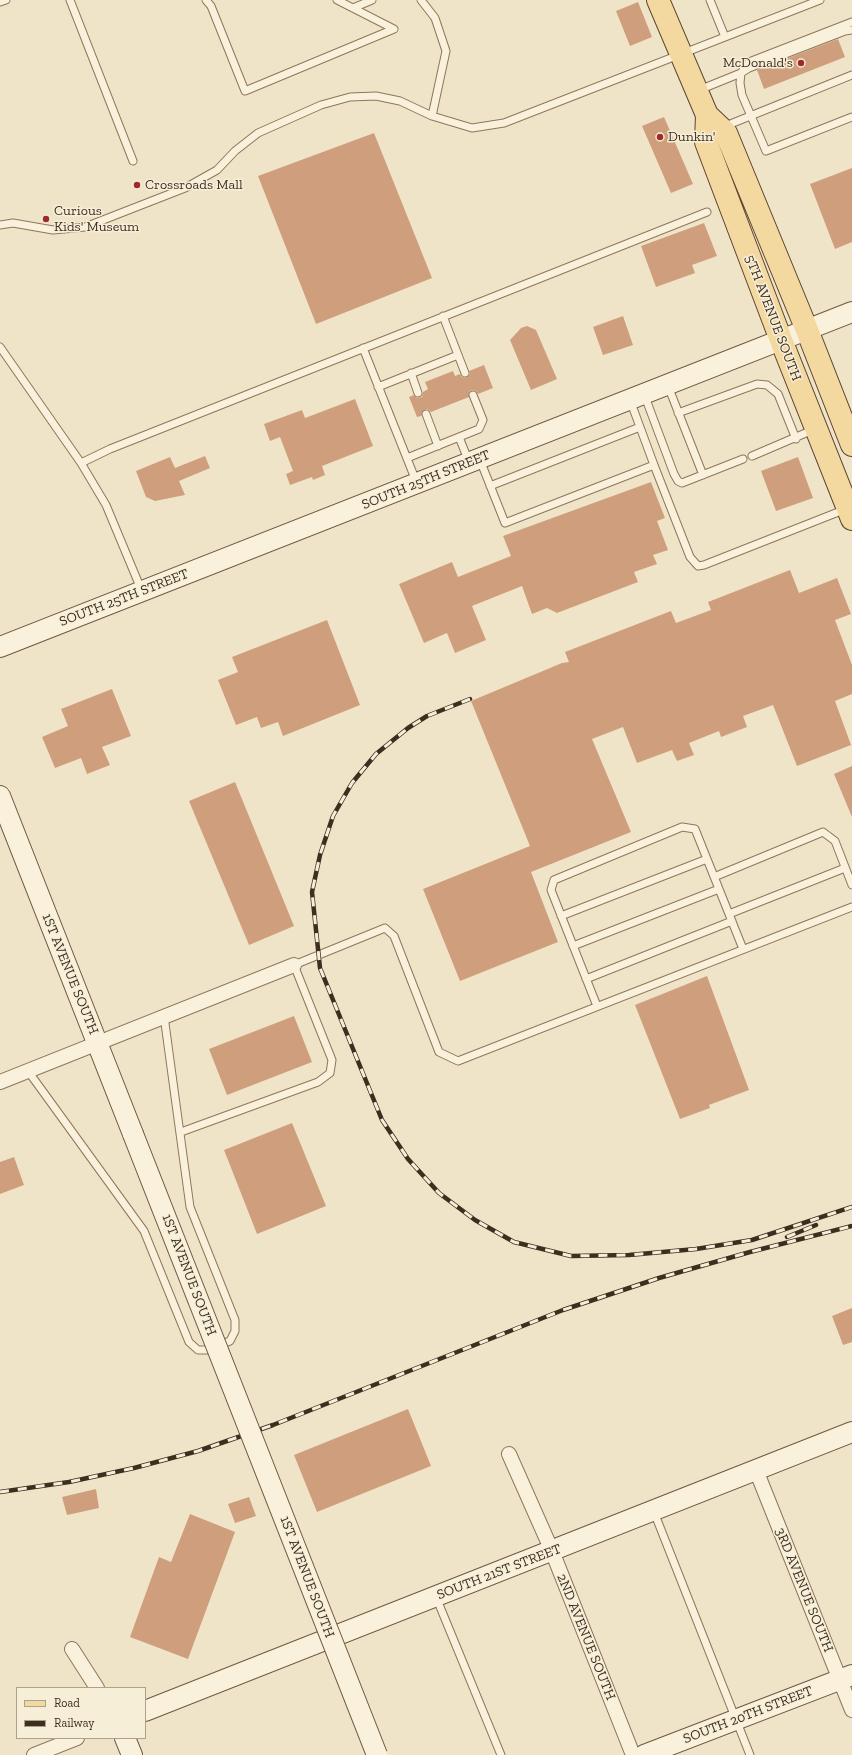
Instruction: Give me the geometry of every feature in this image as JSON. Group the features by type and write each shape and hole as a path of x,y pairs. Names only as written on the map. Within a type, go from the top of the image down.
{"main road":[{"name":"5TH AVENUE SOUTH","path":"658,0 696,92 714,121 726,133 808,330 852,445"},
{"name":"5TH AVENUE SOUTH","path":"714,121 706,142 781,340 850,514"},
{"name":"SOUTH 25TH STREET","path":"0,647 852,312"},
{"name":"1ST AVENUE SOUTH","path":"0,796 376,1755"},
{"name":"SOUTH 21ST STREET","path":"146,1712 852,1432"},
{"name":"SOUTH 20TH STREET","path":"644,1755 737,1721 846,1678"},
{"path":"125,1739 132,1755"}],"street":[{"path":"0,1082 294,965"},
{"name":"2ND AVENUE SOUTH","path":"509,1454 552,1551 633,1755"},
{"name":"3RD AVENUE SOUTH","path":"756,1470 846,1678 852,1710"},
{"path":"72,1650 96,1687"},
{"path":"34,1755 74,1739"}],"lane":[{"path":"0,2 6,0"},
{"path":"70,0 133,161"},
{"path":"206,0 211,6 245,91 394,29 337,0"},
{"path":"353,8 372,0"},
{"path":"421,0 435,18 446,51 432,116"},
{"path":"710,0 725,37"},
{"path":"0,224 13,223 53,230 85,227 185,188 217,170 235,151 258,133 322,105 350,97 376,96 400,101 432,116 472,128 504,123 725,37 805,3 820,0"},
{"path":"852,22 749,62 741,73 740,83 742,95 766,151 852,117"},
{"path":"696,92 756,65 845,31 852,30"},
{"path":"714,121 751,115 852,75"},
{"path":"81,463 110,449 707,212"},
{"path":"443,316 465,372"},
{"path":"0,347 81,463 106,505 142,592"},
{"path":"363,348 417,483"},
{"path":"378,387 458,355"},
{"path":"411,373 418,393"},
{"path":"678,413 757,384 767,385 778,394 796,439"},
{"path":"667,385 703,475"},
{"path":"407,458 479,429 483,420 473,395"},
{"path":"637,397 640,427 690,557 698,566 850,514"},
{"path":"637,397 678,481 682,483 743,459"},
{"path":"426,414 438,446"},
{"path":"490,486 640,427"},
{"path":"752,456 796,439 816,429"},
{"path":"459,437 490,486 505,523 654,465"},
{"path":"597,1006 551,890 554,880 682,827 695,829 743,949"},
{"path":"714,877 822,832 834,841 852,885"},
{"path":"561,916 707,859"},
{"path":"729,914 845,868"},
{"path":"573,946 719,889"},
{"path":"181,1132 318,1082 330,1073 332,1060 294,965 385,928 394,936 439,1052 458,1061 852,907"},
{"path":"586,980 732,921"},
{"path":"28,1071 144,1231 189,1342 198,1350 208,1350 230,1341 235,1331 235,1320 190,1207 164,1016"},
{"path":"653,1511 750,1755"},
{"path":"436,1596 500,1755"}],"building":[{"path":"638,2 652,37 630,46 616,11"},
{"name":"McDonald's","path":"838,39 845,57 764,89 757,70"},
{"path":"664,117 693,184 671,193 642,126"},
{"path":"374,133 432,278 316,324 258,176"},
{"path":"852,168 852,242 835,249 810,184"},
{"path":"704,223 717,256 692,265 695,273 656,287 641,246"},
{"path":"623,316 633,345 603,355 593,327"},
{"path":"527,326 536,330 557,379 531,390 510,340 521,328"},
{"path":"484,365 493,388 478,394 476,391 472,390 469,392 469,397 431,412 427,409 424,410 421,416 417,417 409,397 414,395 417,398 422,397 423,392 428,389 425,382 453,371 455,376 460,374 462,377 466,378 470,374 469,371"},
{"path":"355,399 373,446 322,466 325,475 313,480 312,477 290,485 286,474 293,471 280,437 270,441 264,424 302,410 305,418"},
{"path":"205,456 210,468 179,481 185,495 155,501 146,497 136,471 170,457 175,468"},
{"path":"798,457 813,498 776,511 761,471"},
{"path":"651,482 665,518 657,521 668,550 653,555 657,564 634,572 638,582 557,613 547,608 532,614 522,586 472,606 486,640 455,653 447,633 424,643 399,584 452,562 458,577 511,556 503,536"},
{"path":"790,570 799,593 837,578 851,614 835,620 852,665 852,694 835,701 851,745 797,766 773,705 743,716 747,727 721,737 719,731 689,743 694,755 677,761 672,750 637,763 623,727 592,739 631,832 531,872 558,942 460,981 423,889 530,846 471,701 562,663 569,662 565,652 671,611 676,623 711,610 708,602"},
{"path":"327,620 360,705 283,736 278,722 261,728 257,717 236,725 218,680 238,672 232,657"},
{"path":"112,689 131,736 102,747 110,765 87,774 81,758 55,768 42,737 68,726 61,709"},
{"path":"852,766 852,817 834,774"},
{"path":"235,782 294,926 249,945 189,801"},
{"path":"707,976 749,1090 709,1105 710,1108 680,1119 635,1005"},
{"path":"294,1016 312,1062 227,1095 209,1049"},
{"path":"292,1123 326,1206 257,1234 224,1150"},
{"path":"14,1157 24,1185 0,1194 0,1162"},
{"path":"852,1308 852,1342 843,1345 832,1316"},
{"path":"408,1409 431,1466 317,1512 294,1455"},
{"path":"96,1489 99,1508 67,1515 62,1497"},
{"path":"249,1497 256,1516 235,1523 228,1504"},
{"path":"190,1514 235,1532 188,1659 130,1637 159,1557 171,1562"}],"railway":[{"path":"470,699 427,716 408,728 376,754 352,783 333,816 320,855 312,892 320,968 382,1120 408,1159 439,1193 475,1220 514,1242 571,1256 629,1255 696,1249 752,1240 852,1207"},
{"path":"787,1237 816,1225"},
{"path":"0,1492 69,1482 134,1468 198,1451 273,1425 563,1310 659,1278 750,1252 852,1226"}],"place":[{"name":"McDonald's","path":"801,63"},
{"name":"Dunkin'","path":"660,137"},
{"name":"Crossroads Mall","path":"137,185"},
{"name":"Curious Kids' Museum","path":"46,219"}]}
